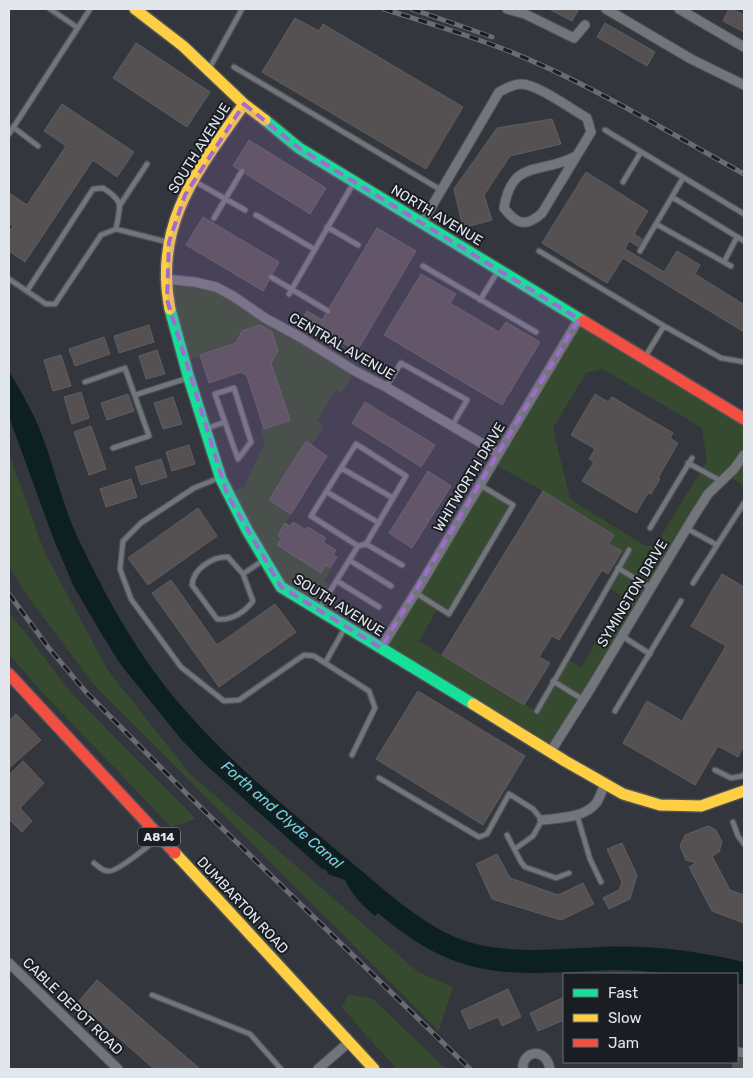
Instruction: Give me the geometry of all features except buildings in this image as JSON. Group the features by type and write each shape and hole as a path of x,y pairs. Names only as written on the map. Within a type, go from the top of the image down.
{"street":[{"name":"NORTH AVENUE","path":"135,9 183,46 244,104 299,148 744,419"},
{"path":"507,9 521,11 574,38 585,25"},
{"path":"606,9 691,59 744,85"},
{"path":"679,9 744,47"},
{"path":"422,223 499,92 508,87 520,84 532,86 542,91 586,118 591,132 542,213 534,221 524,223 513,219 504,208 506,195 517,176 526,170 566,162 576,156"},
{"name":"SOUTH AVENUE","path":"244,104 212,149 185,195 172,228 165,279 168,300 188,378 220,478 263,560 281,587 565,761 624,794 660,805 701,806 744,791"},
{"name":"CENTRAL AVENUE","path":"165,279 195,282 216,287 265,318 300,336 355,371 498,453"},
{"name":"WHITWORTH DRIVE","path":"381,648 579,319"},
{"name":"SYMINGTON DRIVE","path":"551,751 708,494 734,469 744,455"},
{"name":"DUMBARTON ROAD","path":"9,674 374,1069"},
{"path":"542,820 577,815 596,803 605,784"},
{"name":"CABLE DEPOT ROAD","path":"9,963 118,1069"},
{"path":"318,1069 348,1043"},
{"path":"522,1069 525,1058 532,1054 541,1054 548,1060 550,1069"}],"lane":[{"path":"50,9 78,28"},
{"path":"9,134 90,9"},
{"path":"209,70 242,9"},
{"path":"234,67 441,190"},
{"path":"13,127 38,146"},
{"path":"605,130 744,214"},
{"path":"623,182 641,152"},
{"path":"116,229 120,205 147,164"},
{"path":"214,218 242,171"},
{"path":"640,251 683,178"},
{"path":"193,181 245,210"},
{"path":"289,294 354,182"},
{"path":"27,291 93,189 102,188 116,196 120,205"},
{"path":"672,197 744,241"},
{"path":"256,215 314,250"},
{"path":"656,224 731,266"},
{"path":"327,227 358,245"},
{"path":"9,279 46,304 55,304 101,235 116,229 169,242"},
{"path":"724,262 737,237"},
{"path":"539,251 721,358 744,362"},
{"path":"423,266 536,332"},
{"path":"480,300 498,270"},
{"path":"270,277 328,311"},
{"path":"644,358 664,326"},
{"path":"386,388 401,363 467,400 452,426"},
{"path":"85,382 124,368 149,436 113,448"},
{"path":"135,396 188,378"},
{"path":"234,388 251,442 238,459 225,422 216,394 234,388"},
{"path":"205,429 225,422"},
{"path":"318,610 358,546 366,544 406,476 356,444 311,516 358,546"},
{"path":"650,528 692,458"},
{"path":"688,463 721,482"},
{"path":"342,468 393,498"},
{"path":"220,478 194,488 141,524 123,541 120,569 131,599 181,666 224,701 239,700 304,655 314,656 369,691 375,708 352,755"},
{"path":"414,592 449,614 513,505 480,485"},
{"path":"327,492 379,523"},
{"path":"693,583 744,503"},
{"path":"686,528 717,545"},
{"path":"366,544 402,565"},
{"path":"536,711 629,550"},
{"path":"220,556 228,556 243,574 253,601 248,607 226,620 217,619 192,585 197,570 220,556"},
{"path":"243,574 263,560"},
{"path":"350,560 391,586"},
{"path":"618,568 650,588"},
{"path":"337,581 379,607"},
{"path":"615,711 682,600"},
{"path":"325,663 346,627"},
{"path":"622,636 650,654"},
{"path":"553,681 582,699"},
{"path":"715,770 731,778 743,776 744,774"},
{"path":"379,778 479,837 487,834 509,794 533,809 542,820 533,836 515,849"},
{"path":"577,815 590,860 601,882"},
{"path":"733,822 738,836 744,844"},
{"path":"507,835 525,867 556,878 569,872"},
{"path":"94,863 99,868 113,871 126,861 140,854 159,837"},
{"path":"152,995 250,1034 281,1069"}],"highlighted area":[{"path":"244,104 299,148 579,319 381,648 281,587 227,494 167,300 169,242 185,195"}],"green space":[{"path":"165,279 216,287 355,371 341,393 336,390 317,421 324,426 312,445 305,441 269,500 291,514 278,535 282,538 277,546 321,573 326,565 332,569 324,581 333,587 318,610 281,587 227,494 244,487 265,442 261,430 290,420 271,363 278,350 272,333 260,325 242,331 236,343 184,362"},
{"path":"579,319 744,419 744,485 727,476 708,494 551,751 381,648 480,485 513,505 449,614 438,608 419,641 536,711 566,659 581,667 622,596 607,587 626,554 609,544 614,535 545,492 492,463","holes":["603,369 702,428 707,461 656,544 645,546 570,499 553,428 586,373"]},
{"path":"9,453 44,551 107,669 190,774 418,972 453,987 439,1031 94,685 28,597 9,566"},
{"path":"9,612 74,696 196,819 171,827 41,691 9,654"},
{"path":"349,994 373,999 446,1069 397,1069 342,1007"}],"water":[{"name":"Forth and Clyde Canal","path":"9,371 40,430 67,512 100,583 138,649 168,690 220,748 259,784 402,904 419,917 454,936 472,943 504,949 655,948 691,952 744,962 744,985 738,983 738,973 676,973 615,970 528,973 486,969 465,964 436,953 393,926 378,913 375,916 358,900 345,880 328,874 326,870 321,868 205,764 181,739 121,665 74,587 54,540 9,417"}],"railway":[{"path":"384,9 445,28 537,63 627,108 744,174"},
{"path":"412,9 492,37"},
{"path":"9,594 48,647 85,691 187,794 470,1069"}],"traffic: fast":[{"path":"265,120 299,148 583,321"},
{"path":"170,309 188,375 221,479 247,530 281,587 473,704"}],"traffic: slow":[{"path":"135,9 183,46 244,104 265,120"},
{"path":"170,309 166,278 168,250 174,224 183,199 196,175 244,104"},
{"path":"473,704 565,761 623,794 660,805 701,806 744,791"},
{"path":"175,853 374,1069"}],"traffic: jam":[{"path":"583,321 744,419"},
{"path":"9,674 175,853"}]}
